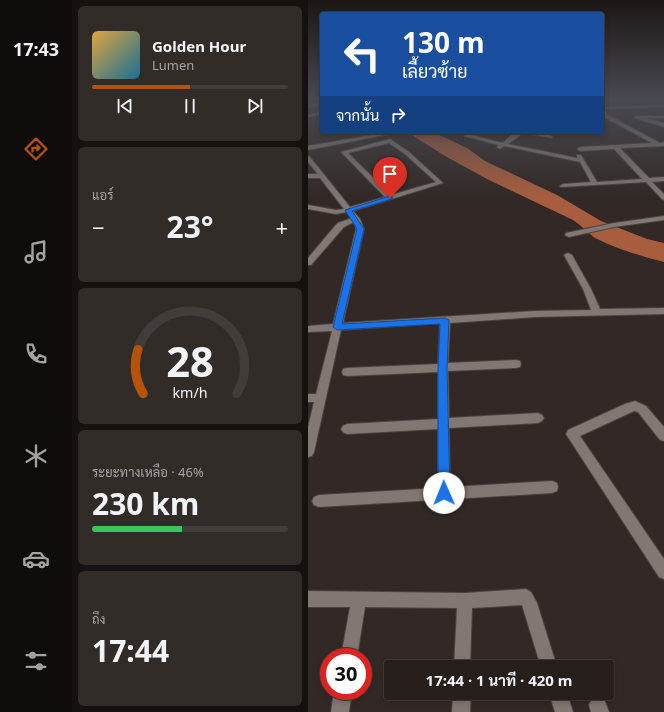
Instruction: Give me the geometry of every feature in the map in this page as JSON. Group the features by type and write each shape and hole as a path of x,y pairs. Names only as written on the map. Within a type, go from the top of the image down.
{"street":[{"path":"640,133 661,144"},
{"path":"308,148 387,134"},
{"path":"461,140 470,134"},
{"path":"496,150 518,134"},
{"path":"535,134 550,137"},
{"path":"467,136 544,154 583,161"},
{"path":"308,208 336,212 348,210 390,198 440,183 408,153 390,141 344,152 390,198"},
{"path":"595,184 578,150 661,144"},
{"path":"616,147 664,198"},
{"path":"308,158 356,220 360,229 308,452"},
{"path":"308,176 322,176"},
{"path":"562,186 664,179"},
{"path":"570,235 614,225 664,218"},
{"path":"308,263 341,225 356,220"},
{"path":"568,255 587,289 596,311"},
{"path":"308,329 596,311 664,311"},
{"path":"444,493 443,368 445,320"},
{"path":"347,372 516,364"},
{"path":"308,398 321,398"},
{"path":"664,436 642,409 636,406 572,434 664,572"},
{"path":"347,428 538,418"},
{"path":"319,501 552,487"},
{"path":"308,599 359,598 464,601 520,596 526,597 547,660"},
{"path":"351,648 359,598"},
{"path":"462,660 464,601"},
{"path":"340,712 342,700"},
{"path":"461,712 462,700"},
{"path":"560,700 564,712"}],"shaded area":[{"path":"410,134 436,134 467,148 485,161 557,195 601,221 647,239 664,243 664,262 638,255 603,242 595,238 573,220 487,179 445,156"}],"route":[{"path":"390,198 348,210 356,220 360,229 337,327 445,320 443,368 444,493"}]}
